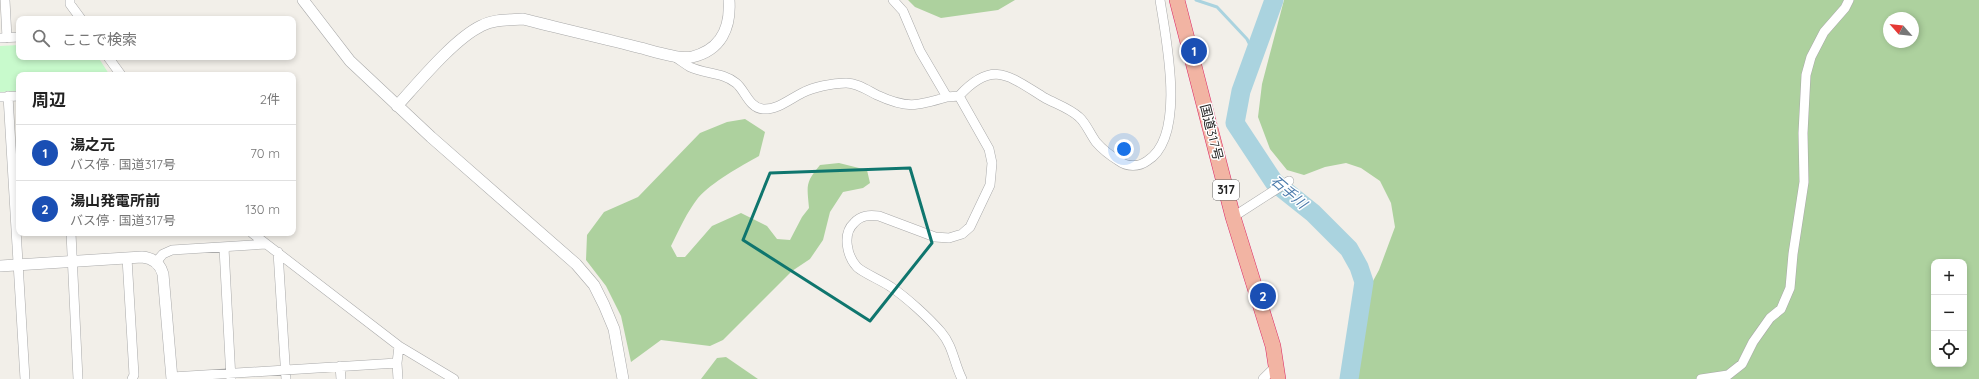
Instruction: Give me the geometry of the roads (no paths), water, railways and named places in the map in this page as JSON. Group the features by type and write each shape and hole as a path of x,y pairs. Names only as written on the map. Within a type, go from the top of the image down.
{"highway":[{"name":"国道317号","path":"1177,0 1233,218 1265,319 1277,372"}],"street":[{"path":"5,0 3,38 16,37"},
{"path":"70,0 70,4 79,16"},
{"path":"303,0 350,61 397,106 576,264 594,285 614,329 620,354 623,379"},
{"path":"397,106 462,38 481,25 500,20 523,19 671,55 690,58 709,50 719,41 727,28 730,13 729,0"},
{"path":"893,0 903,10 920,51 947,97"},
{"path":"671,55 690,67 719,74 736,83 756,107 764,109 778,106 803,92 826,86 847,83 856,84 894,102 910,106 947,97 959,96 970,84 981,77 992,74 1007,75 1048,99 1062,105 1080,118 1097,143 1120,162 1134,166 1142,164 1154,157 1163,144 1168,129 1171,108 1170,77 1160,0"},
{"path":"1701,379 1728,375 1742,364 1770,318 1781,309 1790,288 1793,254 1804,182 1803,132 1806,75 1811,57 1824,32 1849,0"},
{"path":"110,60 119,72"},
{"path":"16,96 4,97 18,265 25,379"},
{"path":"959,96 989,149 992,163 990,186 970,227 962,234 949,238 935,237 879,216 869,215 854,222 848,230 846,239 857,266 893,288 942,332 952,348 958,371 962,379"},
{"path":"1233,218 1289,181"},
{"path":"71,236 78,379"},
{"path":"256,236 399,346 454,379"},
{"path":"156,262 163,254 172,250 224,248 266,244"},
{"path":"224,248 231,376"},
{"path":"278,252 286,375"},
{"path":"0,266 142,257 150,258 161,267 163,274 172,378 286,375 340,366 397,363"},
{"path":"127,258 134,375 132,379"},
{"path":"398,379 397,363 399,346"},
{"path":"340,366 341,379"},
{"path":"1263,379 1277,372"}],"water":[{"path":"1360,305 1358,379 1340,379"}],"waterway":[{"path":"1196,0 1217,7 1247,39 1254,53"},
{"name":"石手川","path":"1274,0 1241,91 1235,123 1274,182 1313,213 1349,249 1359,267 1364,282 1349,379"}],"place":[{"name":"湯之元","path":"1194,51"},
{"name":"湯山発電所前","path":"1263,296"}]}
